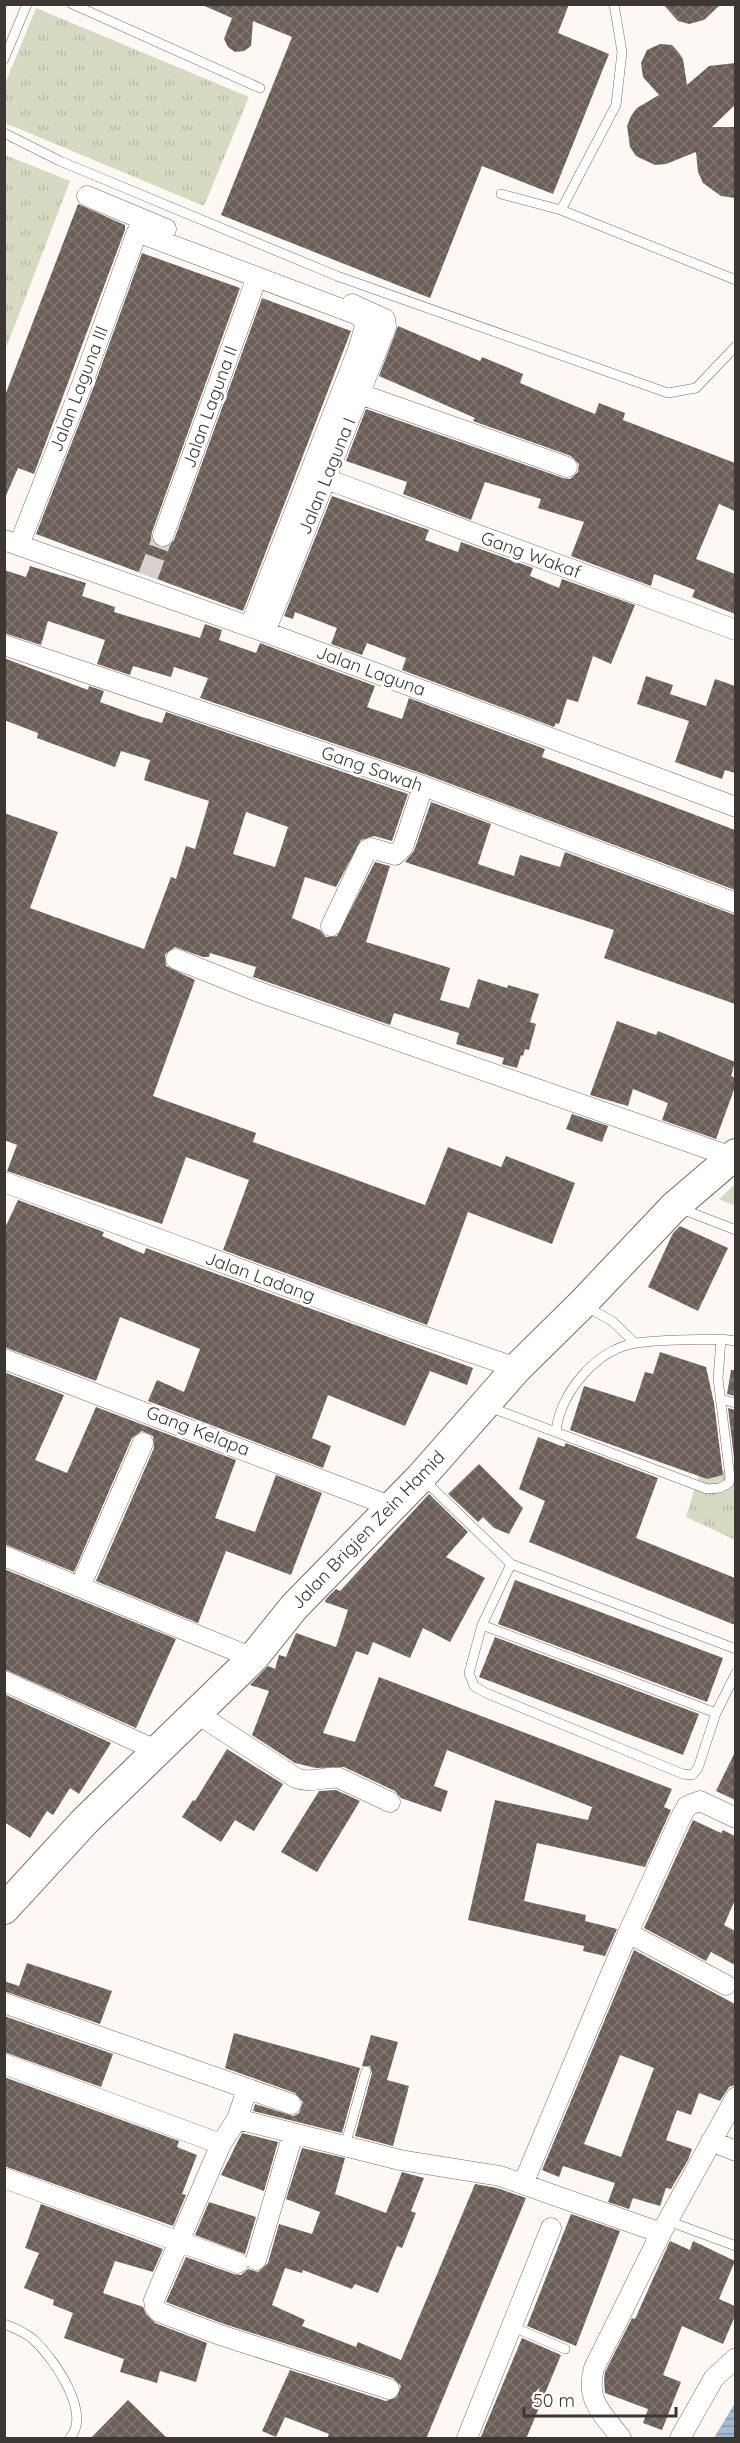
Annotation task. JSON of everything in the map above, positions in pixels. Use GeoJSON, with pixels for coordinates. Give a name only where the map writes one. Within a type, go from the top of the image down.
{"type":"FeatureCollection","features":[{"type":"Feature","properties":{"kind":"main road","name":"Jalan Brigjen Zein Hamid"},"geometry":{"type":"LineString","coordinates":[[4,1909],[84,1822],[253,1658],[294,1607],[390,1506],[421,1477],[518,1368],[674,1207],[734,1155]]}},
{"type":"Feature","properties":{"kind":"street","name":"Jalan Laguna I"},"geometry":{"type":"LineString","coordinates":[[87,196],[385,319],[385,331],[326,479],[257,629]]}},
{"type":"Feature","properties":{"kind":"street","name":"Jalan Laguna III"},"geometry":{"type":"LineString","coordinates":[[12,542],[83,382],[137,232],[257,277]]}},
{"type":"Feature","properties":{"kind":"street","name":"Jalan Laguna II"},"geometry":{"type":"LineString","coordinates":[[163,537],[257,277]]}},
{"type":"Feature","properties":{"kind":"street"},"geometry":{"type":"LineString","coordinates":[[257,277],[358,315],[366,323],[257,629]]}},
{"type":"Feature","properties":{"kind":"street"},"geometry":{"type":"LineString","coordinates":[[360,394],[567,467]]}},
{"type":"Feature","properties":{"kind":"street","name":"Gang Wakaf"},"geometry":{"type":"LineString","coordinates":[[326,479],[735,630]]}},
{"type":"Feature","properties":{"kind":"street","name":"Jalan Laguna"},"geometry":{"type":"LineString","coordinates":[[12,542],[145,582],[257,629],[735,807]]}},
{"type":"Feature","properties":{"kind":"street","name":"Gang Sawah"},"geometry":{"type":"LineString","coordinates":[[4,645],[423,786],[735,903]]}},
{"type":"Feature","properties":{"kind":"street"},"geometry":{"type":"LineString","coordinates":[[331,926],[367,850],[369,848],[395,855],[403,848],[423,786]]}},
{"type":"Feature","properties":{"kind":"street"},"geometry":{"type":"LineString","coordinates":[[176,959],[256,991],[734,1155]]}},
{"type":"Feature","properties":{"kind":"street","name":"Jalan Ladang"},"geometry":{"type":"LineString","coordinates":[[4,1182],[405,1330],[518,1368]]}},
{"type":"Feature","properties":{"kind":"street","name":"Gang Kelapa"},"geometry":{"type":"LineString","coordinates":[[4,1359],[390,1506]]}},
{"type":"Feature","properties":{"kind":"street"},"geometry":{"type":"LineString","coordinates":[[80,1587],[143,1443]]}},
{"type":"Feature","properties":{"kind":"street"},"geometry":{"type":"LineString","coordinates":[[4,1556],[253,1658]]}},
{"type":"Feature","properties":{"kind":"street"},"geometry":{"type":"LineString","coordinates":[[4,1681],[158,1751]]}},
{"type":"Feature","properties":{"kind":"street"},"geometry":{"type":"LineString","coordinates":[[196,1713],[296,1778],[314,1782],[331,1777],[339,1778],[390,1802]]}},
{"type":"Feature","properties":{"kind":"street"},"geometry":{"type":"LineString","coordinates":[[523,2184],[628,1933],[687,1806],[700,1801],[735,1818]]}},
{"type":"Feature","properties":{"kind":"street"},"geometry":{"type":"LineString","coordinates":[[628,1933],[726,1985]]}},
{"type":"Feature","properties":{"kind":"street"},"geometry":{"type":"LineString","coordinates":[[4,2003],[291,2104]]}},
{"type":"Feature","properties":{"kind":"street"},"geometry":{"type":"LineString","coordinates":[[4,2064],[221,2144]]}},
{"type":"Feature","properties":{"kind":"street"},"geometry":{"type":"LineString","coordinates":[[247,2090],[237,2119],[221,2144],[154,2300],[155,2307],[159,2312],[220,2336],[389,2389]]}},
{"type":"Feature","properties":{"kind":"street"},"geometry":{"type":"LineString","coordinates":[[621,2439],[591,2398],[589,2385],[599,2356],[735,2097]]}},
{"type":"Feature","properties":{"kind":"street"},"geometry":{"type":"LineString","coordinates":[[237,2119],[400,2160],[500,2176],[665,2227]]}},
{"type":"Feature","properties":{"kind":"street"},"geometry":{"type":"LineString","coordinates":[[4,2178],[180,2243],[247,2261],[293,2134]]}},
{"type":"Feature","properties":{"kind":"street"},"geometry":{"type":"LineString","coordinates":[[711,2141],[735,2151]]}},
{"type":"Feature","properties":{"kind":"street"},"geometry":{"type":"LineString","coordinates":[[467,2439],[551,2228]]}},
{"type":"Feature","properties":{"kind":"street"},"geometry":{"type":"LineString","coordinates":[[680,2439],[714,2378],[735,2358]]}},
{"type":"Feature","properties":{"kind":"lane"},"geometry":{"type":"LineString","coordinates":[[4,59],[27,4]]}},
{"type":"Feature","properties":{"kind":"lane"},"geometry":{"type":"LineString","coordinates":[[72,4],[260,88]]}},
{"type":"Feature","properties":{"kind":"lane"},"geometry":{"type":"LineString","coordinates":[[561,210],[616,105],[622,52],[614,4]]}},
{"type":"Feature","properties":{"kind":"lane"},"geometry":{"type":"LineString","coordinates":[[4,134],[60,161],[337,276],[668,393],[696,388],[735,346]]}},
{"type":"Feature","properties":{"kind":"lane"},"geometry":{"type":"LineString","coordinates":[[501,194],[561,210],[735,280]]}},
{"type":"Feature","properties":{"kind":"lane"},"geometry":{"type":"LineString","coordinates":[[674,1207],[735,1230]]}},
{"type":"Feature","properties":{"kind":"lane"},"geometry":{"type":"LineString","coordinates":[[582,1304],[612,1321],[635,1343]]}},
{"type":"Feature","properties":{"kind":"lane"},"geometry":{"type":"LineString","coordinates":[[484,1405],[712,1490],[729,1483],[730,1477],[718,1379],[721,1339]]}},
{"type":"Feature","properties":{"kind":"lane"},"geometry":{"type":"LineString","coordinates":[[556,1432],[557,1416],[563,1402],[583,1374],[611,1353],[635,1343],[721,1339],[735,1341]]}},
{"type":"Feature","properties":{"kind":"lane"},"geometry":{"type":"LineString","coordinates":[[720,1399],[735,1403]]}},
{"type":"Feature","properties":{"kind":"lane"},"geometry":{"type":"LineString","coordinates":[[421,1477],[511,1564],[735,1649]]}},
{"type":"Feature","properties":{"kind":"lane"},"geometry":{"type":"LineString","coordinates":[[511,1564],[482,1625],[469,1672],[474,1686],[683,1774],[692,1775],[698,1768],[716,1713],[735,1673]]}},
{"type":"Feature","properties":{"kind":"lane"},"geometry":{"type":"LineString","coordinates":[[482,1625],[716,1713]]}},
{"type":"Feature","properties":{"kind":"lane"},"geometry":{"type":"LineString","coordinates":[[345,2147],[366,2071]]}},
{"type":"Feature","properties":{"kind":"lane"},"geometry":{"type":"LineString","coordinates":[[665,2227],[735,2246]]}},
{"type":"Feature","properties":{"kind":"lane"},"geometry":{"type":"LineString","coordinates":[[4,2324],[33,2338],[47,2354],[77,2405],[79,2420],[76,2432],[70,2439]]}},
{"type":"Feature","properties":{"kind":"lane"},"geometry":{"type":"LineString","coordinates":[[513,2327],[566,2349]]}},
{"type":"Feature","properties":{"kind":"green space"},"geometry":{"type":"Polygon","coordinates":[[[36,8],[249,97],[204,206],[5,123],[5,84],[36,8]]]}},
{"type":"Feature","properties":{"kind":"green space"},"geometry":{"type":"Polygon","coordinates":[[[5,155],[70,181],[5,351],[5,155]]]}},
{"type":"Feature","properties":{"kind":"green space"},"geometry":{"type":"Polygon","coordinates":[[[735,1184],[735,1206],[719,1199],[735,1184]]]}},
{"type":"Feature","properties":{"kind":"green space"},"geometry":{"type":"Polygon","coordinates":[[[702,1465],[735,1474],[735,1540],[686,1517],[702,1465]]]}},
{"type":"Feature","properties":{"kind":"water"},"geometry":{"type":"Polygon","coordinates":[[[735,2403],[735,2438],[714,2438],[735,2403]]]}},
{"type":"Feature","properties":{"kind":"building"},"geometry":{"type":"Polygon","coordinates":[[[200,4],[569,4],[558,33],[609,54],[553,194],[482,166],[430,298],[221,215],[292,37],[253,21],[251,46],[244,51],[235,52],[228,47],[224,39],[232,18],[200,4]]]}},
{"type":"Feature","properties":{"kind":"building"},"geometry":{"type":"Polygon","coordinates":[[[663,4],[721,4],[704,20],[689,24],[678,21],[663,4]]]}},
{"type":"Feature","properties":{"kind":"building"},"geometry":{"type":"Polygon","coordinates":[[[660,44],[672,45],[683,59],[687,85],[709,66],[735,63],[735,105],[712,127],[735,127],[735,198],[721,196],[703,183],[698,172],[696,152],[666,164],[655,165],[636,156],[630,147],[627,126],[631,116],[637,108],[659,95],[643,77],[641,63],[647,50],[660,44]]]}},
{"type":"Feature","properties":{"kind":"building"},"geometry":{"type":"Polygon","coordinates":[[[78,204],[125,225],[125,230],[34,474],[18,468],[4,500],[4,398],[78,204]]]}},
{"type":"Feature","properties":{"kind":"building"},"geometry":{"type":"Polygon","coordinates":[[[142,253],[240,288],[152,532],[151,539],[158,547],[166,548],[174,540],[262,298],[351,331],[243,611],[36,534],[94,386],[142,253]]]}},
{"type":"Feature","properties":{"kind":"building"},"geometry":{"type":"Polygon","coordinates":[[[398,326],[480,361],[482,357],[523,374],[520,383],[563,401],[595,414],[599,403],[625,413],[623,420],[735,463],[735,511],[719,504],[696,559],[735,574],[735,614],[692,597],[695,590],[654,574],[651,586],[571,556],[584,522],[538,508],[541,499],[485,482],[471,520],[403,494],[407,482],[346,461],[366,409],[563,478],[570,479],[578,472],[579,464],[571,456],[473,421],[475,418],[379,376],[398,326]]]}},
{"type":"Feature","properties":{"kind":"building"},"geometry":{"type":"Polygon","coordinates":[[[332,496],[429,530],[425,540],[458,552],[461,542],[533,568],[530,576],[559,588],[562,579],[635,605],[611,664],[593,656],[578,702],[567,699],[559,724],[556,723],[554,727],[402,670],[406,658],[367,643],[362,655],[331,644],[337,628],[295,612],[293,619],[284,616],[332,496]]]}},
{"type":"Feature","properties":{"kind":"building"},"geometry":{"type":"Polygon","coordinates":[[[30,566],[86,583],[82,596],[115,607],[114,612],[200,638],[205,624],[222,630],[219,640],[256,653],[260,643],[375,686],[367,707],[402,719],[409,698],[545,749],[542,757],[735,830],[735,890],[427,775],[200,698],[208,678],[174,667],[171,677],[133,666],[130,675],[97,664],[105,640],[48,621],[41,645],[4,633],[4,570],[26,577],[30,566]]]}},
{"type":"Feature","properties":{"kind":"building"},"geometry":{"type":"Polygon","coordinates":[[[4,658],[88,690],[89,686],[104,691],[100,702],[139,716],[162,723],[166,712],[408,794],[392,841],[374,836],[361,840],[336,887],[305,877],[292,918],[320,930],[326,937],[337,936],[375,862],[390,866],[366,942],[450,968],[440,1000],[469,1008],[478,979],[507,988],[508,985],[539,994],[530,1022],[536,1024],[529,1050],[525,1049],[523,1056],[521,1055],[517,1068],[502,1064],[504,1058],[456,1044],[459,1033],[394,1013],[390,1025],[253,977],[256,967],[210,953],[209,957],[203,957],[175,947],[165,954],[166,966],[195,980],[153,1096],[256,1133],[253,1142],[425,1205],[448,1147],[501,1167],[506,1156],[575,1183],[552,1244],[468,1212],[427,1325],[223,1250],[249,1180],[186,1157],[162,1224],[7,1171],[17,1145],[4,1140],[4,813],[58,832],[30,908],[144,949],[171,877],[176,879],[186,846],[195,849],[209,801],[144,780],[150,760],[121,751],[115,767],[37,738],[38,733],[4,720],[4,658]],[[246,812],[233,854],[275,867],[288,827],[246,812]]]}},
{"type":"Feature","properties":{"kind":"building"},"geometry":{"type":"Polygon","coordinates":[[[646,676],[673,685],[670,694],[706,706],[715,679],[735,686],[735,773],[725,770],[722,779],[675,762],[689,721],[637,704],[646,676]]]}},
{"type":"Feature","properties":{"kind":"building"},"geometry":{"type":"Polygon","coordinates":[[[431,802],[491,824],[478,864],[514,876],[520,855],[560,867],[565,852],[735,915],[735,1004],[604,958],[614,930],[405,862],[414,851],[431,802]]]}},
{"type":"Feature","properties":{"kind":"building"},"geometry":{"type":"Polygon","coordinates":[[[617,1021],[656,1035],[658,1031],[735,1062],[731,1076],[735,1078],[735,1087],[716,1139],[662,1120],[668,1103],[633,1089],[628,1106],[590,1095],[617,1021]]]}},
{"type":"Feature","properties":{"kind":"building"},"geometry":{"type":"Polygon","coordinates":[[[572,1114],[608,1126],[602,1142],[566,1129],[572,1114]]]}},
{"type":"Feature","properties":{"kind":"building"},"geometry":{"type":"Polygon","coordinates":[[[18,1200],[104,1232],[102,1236],[144,1254],[146,1248],[473,1368],[467,1385],[430,1371],[405,1426],[328,1395],[312,1438],[331,1446],[323,1468],[148,1401],[157,1380],[184,1392],[200,1349],[120,1317],[96,1381],[4,1347],[4,1230],[18,1200]]]}},
{"type":"Feature","properties":{"kind":"building"},"geometry":{"type":"Polygon","coordinates":[[[680,1226],[728,1248],[698,1311],[648,1287],[673,1233],[680,1226]]]}},
{"type":"Feature","properties":{"kind":"building"},"geometry":{"type":"Polygon","coordinates":[[[660,1352],[706,1367],[714,1403],[723,1475],[707,1479],[570,1430],[584,1386],[635,1402],[645,1372],[653,1374],[660,1352]]]}},
{"type":"Feature","properties":{"kind":"building"},"geometry":{"type":"Polygon","coordinates":[[[731,1370],[735,1370],[735,1396],[727,1394],[731,1370]]]}},
{"type":"Feature","properties":{"kind":"building"},"geometry":{"type":"Polygon","coordinates":[[[4,1372],[64,1395],[35,1460],[67,1473],[96,1407],[236,1460],[215,1518],[255,1532],[276,1475],[322,1493],[291,1575],[226,1551],[198,1623],[96,1581],[154,1448],[153,1436],[142,1431],[132,1438],[74,1572],[4,1544],[4,1372]]]}},
{"type":"Feature","properties":{"kind":"building"},"geometry":{"type":"Polygon","coordinates":[[[728,1408],[735,1410],[735,1466],[728,1408]]]}},
{"type":"Feature","properties":{"kind":"building"},"geometry":{"type":"Polygon","coordinates":[[[538,1437],[564,1447],[566,1443],[658,1478],[636,1538],[735,1578],[735,1625],[529,1542],[545,1501],[519,1489],[538,1437]]]}},
{"type":"Feature","properties":{"kind":"building"},"geometry":{"type":"Polygon","coordinates":[[[479,1464],[523,1508],[509,1534],[494,1528],[483,1517],[478,1522],[448,1494],[479,1464]]]}},
{"type":"Feature","properties":{"kind":"building"},"geometry":{"type":"Polygon","coordinates":[[[429,1494],[468,1532],[446,1557],[485,1578],[450,1642],[423,1628],[410,1658],[373,1642],[368,1655],[356,1651],[323,1733],[355,1742],[379,1677],[672,1789],[664,1807],[671,1810],[645,1867],[537,1843],[524,1901],[586,1915],[585,1921],[617,1929],[605,1956],[583,1951],[584,1946],[468,1920],[495,1800],[588,1820],[592,1807],[447,1750],[434,1786],[448,1791],[441,1812],[401,1798],[395,1791],[344,1767],[316,1768],[295,1763],[252,1735],[269,1691],[250,1685],[268,1666],[275,1669],[279,1655],[286,1657],[296,1633],[336,1647],[348,1610],[325,1602],[326,1599],[336,1589],[340,1591],[429,1494]]]}},
{"type":"Feature","properties":{"kind":"building"},"geometry":{"type":"Polygon","coordinates":[[[4,1569],[176,1639],[136,1728],[4,1669],[4,1569]]]}},
{"type":"Feature","properties":{"kind":"building"},"geometry":{"type":"Polygon","coordinates":[[[515,1580],[723,1658],[707,1702],[498,1624],[515,1580]]]}},
{"type":"Feature","properties":{"kind":"building"},"geometry":{"type":"Polygon","coordinates":[[[495,1637],[699,1714],[683,1755],[479,1677],[495,1637]]]}},
{"type":"Feature","properties":{"kind":"building"},"geometry":{"type":"Polygon","coordinates":[[[4,1694],[111,1743],[79,1794],[70,1788],[53,1815],[47,1811],[30,1838],[4,1822],[4,1694]]]}},
{"type":"Feature","properties":{"kind":"building"},"geometry":{"type":"Polygon","coordinates":[[[227,1749],[283,1784],[254,1831],[235,1820],[221,1842],[182,1817],[193,1800],[195,1801],[227,1749]]]}},
{"type":"Feature","properties":{"kind":"building"},"geometry":{"type":"Polygon","coordinates":[[[735,1752],[735,1800],[716,1791],[735,1752]]]}},
{"type":"Feature","properties":{"kind":"building"},"geometry":{"type":"Polygon","coordinates":[[[336,1790],[360,1801],[317,1872],[281,1852],[319,1791],[336,1790]]]}},
{"type":"Feature","properties":{"kind":"building"},"geometry":{"type":"Polygon","coordinates":[[[693,1820],[721,1833],[723,1830],[735,1836],[735,1900],[724,1925],[735,1931],[735,1965],[711,1952],[706,1961],[644,1928],[693,1820]]]}},
{"type":"Feature","properties":{"kind":"building"},"geometry":{"type":"Polygon","coordinates":[[[634,1950],[735,2004],[735,2085],[729,2087],[720,2101],[699,2093],[691,2115],[677,2110],[666,2140],[692,2149],[671,2189],[666,2188],[660,2206],[633,2198],[629,2209],[608,2202],[615,2183],[563,2166],[559,2177],[542,2170],[634,1950]],[[620,2055],[584,2144],[621,2157],[654,2068],[620,2055]]]}},
{"type":"Feature","properties":{"kind":"building"},"geometry":{"type":"Polygon","coordinates":[[[27,1963],[112,1991],[100,2024],[4,1991],[4,1981],[19,1986],[27,1963]]]}},
{"type":"Feature","properties":{"kind":"building"},"geometry":{"type":"Polygon","coordinates":[[[4,2016],[113,2054],[101,2087],[4,2052],[4,2016]]]}},
{"type":"Feature","properties":{"kind":"building"},"geometry":{"type":"Polygon","coordinates":[[[234,2033],[360,2068],[342,2133],[253,2111],[255,2104],[293,2116],[299,2113],[303,2102],[295,2093],[225,2068],[234,2033]]]}},
{"type":"Feature","properties":{"kind":"building"},"geometry":{"type":"Polygon","coordinates":[[[371,2035],[398,2042],[387,2080],[409,2086],[393,2146],[355,2136],[372,2073],[370,2066],[362,2066],[371,2035]]]}},
{"type":"Feature","properties":{"kind":"building"},"geometry":{"type":"Polygon","coordinates":[[[4,2077],[179,2141],[177,2147],[197,2155],[182,2194],[186,2195],[173,2226],[4,2166],[4,2077]]]}},
{"type":"Feature","properties":{"kind":"building"},"geometry":{"type":"Polygon","coordinates":[[[242,2133],[278,2142],[264,2191],[221,2175],[242,2133]]]}},
{"type":"Feature","properties":{"kind":"building"},"geometry":{"type":"Polygon","coordinates":[[[302,2148],[345,2158],[335,2194],[386,2213],[402,2172],[424,2178],[411,2211],[416,2213],[402,2248],[397,2246],[378,2293],[355,2284],[352,2289],[303,2270],[302,2273],[285,2268],[272,2305],[305,2320],[302,2326],[356,2347],[358,2342],[401,2360],[475,2184],[497,2188],[526,2198],[426,2439],[327,2439],[329,2434],[285,2417],[276,2437],[262,2431],[290,2370],[386,2401],[397,2397],[401,2386],[393,2378],[224,2324],[166,2302],[186,2257],[234,2274],[241,2275],[248,2269],[258,2272],[268,2263],[279,2224],[312,2234],[320,2212],[286,2199],[302,2148]]]}},
{"type":"Feature","properties":{"kind":"building"},"geometry":{"type":"Polygon","coordinates":[[[209,2202],[256,2217],[245,2254],[195,2235],[209,2202]]]}},
{"type":"Feature","properties":{"kind":"building"},"geometry":{"type":"Polygon","coordinates":[[[41,2204],[163,2249],[153,2272],[115,2261],[103,2293],[143,2307],[155,2323],[207,2343],[196,2382],[160,2371],[157,2383],[120,2372],[124,2359],[64,2338],[73,2313],[53,2305],[54,2300],[24,2288],[39,2253],[25,2248],[41,2204]]]}},
{"type":"Feature","properties":{"kind":"building"},"geometry":{"type":"Polygon","coordinates":[[[571,2214],[620,2231],[576,2346],[527,2326],[571,2214]]]}},
{"type":"Feature","properties":{"kind":"building"},"geometry":{"type":"Polygon","coordinates":[[[670,2241],[690,2250],[693,2241],[735,2261],[719,2299],[735,2306],[735,2316],[723,2344],[682,2326],[663,2375],[681,2382],[662,2430],[643,2423],[648,2409],[605,2393],[604,2381],[605,2372],[632,2318],[635,2319],[670,2241]]]}},
{"type":"Feature","properties":{"kind":"building"},"geometry":{"type":"Polygon","coordinates":[[[522,2338],[561,2355],[526,2439],[480,2439],[522,2338]]]}},
{"type":"Feature","properties":{"kind":"building"},"geometry":{"type":"Polygon","coordinates":[[[128,2400],[168,2439],[90,2439],[128,2400]]]}},
{"type":"Feature","properties":{"kind":"tunnel"},"geometry":{"type":"LineString","coordinates":[[148,576],[163,536]]}}]}
